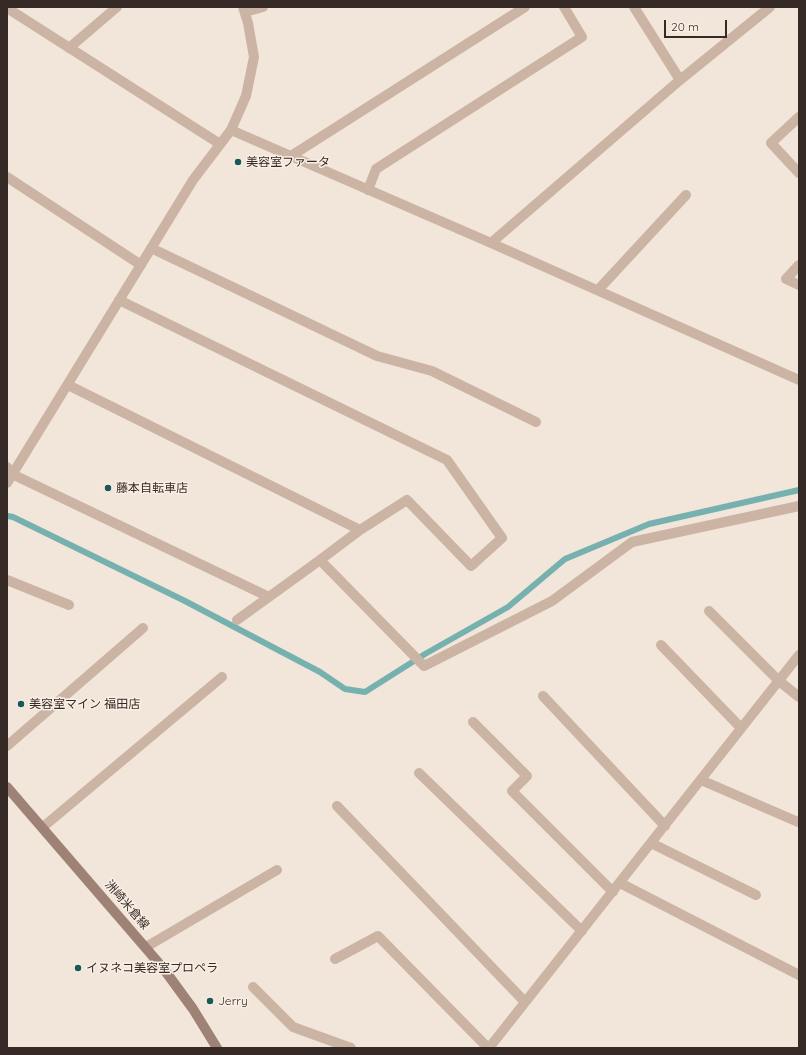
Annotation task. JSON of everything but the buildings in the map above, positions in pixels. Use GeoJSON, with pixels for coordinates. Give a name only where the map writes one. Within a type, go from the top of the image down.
{"type":"FeatureCollection","features":[{"type":"Feature","properties":{"kind":"main road","name":"洲崎米倉線"},"geometry":{"type":"LineString","coordinates":[[7,787],[163,968],[193,1009],[217,1048]]}},
{"type":"Feature","properties":{"kind":"street"},"geometry":{"type":"LineString","coordinates":[[69,48],[117,7]]}},
{"type":"Feature","properties":{"kind":"street"},"geometry":{"type":"LineString","coordinates":[[264,7],[244,10],[254,57],[246,96],[231,130],[192,180],[68,385],[9,475],[269,597]]}},
{"type":"Feature","properties":{"kind":"street"},"geometry":{"type":"LineString","coordinates":[[291,156],[525,7]]}},
{"type":"Feature","properties":{"kind":"street"},"geometry":{"type":"LineString","coordinates":[[368,190],[376,169],[582,37],[564,7]]}},
{"type":"Feature","properties":{"kind":"street"},"geometry":{"type":"LineString","coordinates":[[634,7],[680,80]]}},
{"type":"Feature","properties":{"kind":"street"},"geometry":{"type":"LineString","coordinates":[[491,243],[680,80],[770,7]]}},
{"type":"Feature","properties":{"kind":"street"},"geometry":{"type":"LineString","coordinates":[[7,8],[220,144]]}},
{"type":"Feature","properties":{"kind":"street"},"geometry":{"type":"LineString","coordinates":[[799,117],[771,143],[799,174]]}},
{"type":"Feature","properties":{"kind":"street"},"geometry":{"type":"LineString","coordinates":[[231,130],[598,290],[799,380]]}},
{"type":"Feature","properties":{"kind":"street"},"geometry":{"type":"LineString","coordinates":[[7,176],[141,265]]}},
{"type":"Feature","properties":{"kind":"street"},"geometry":{"type":"LineString","coordinates":[[598,290],[686,195]]}},
{"type":"Feature","properties":{"kind":"street"},"geometry":{"type":"LineString","coordinates":[[151,248],[377,356],[432,371],[536,422]]}},
{"type":"Feature","properties":{"kind":"street"},"geometry":{"type":"LineString","coordinates":[[799,265],[786,279],[799,285]]}},
{"type":"Feature","properties":{"kind":"street"},"geometry":{"type":"LineString","coordinates":[[119,300],[447,460],[502,538],[471,566],[407,500],[360,530],[236,620]]}},
{"type":"Feature","properties":{"kind":"street"},"geometry":{"type":"LineString","coordinates":[[68,385],[360,530]]}},
{"type":"Feature","properties":{"kind":"street"},"geometry":{"type":"LineString","coordinates":[[320,560],[424,666],[552,601],[632,542],[799,506]]}},
{"type":"Feature","properties":{"kind":"street"},"geometry":{"type":"LineString","coordinates":[[7,580],[69,605]]}},
{"type":"Feature","properties":{"kind":"street"},"geometry":{"type":"LineString","coordinates":[[709,611],[779,681],[799,697]]}},
{"type":"Feature","properties":{"kind":"street"},"geometry":{"type":"LineString","coordinates":[[7,746],[143,628]]}},
{"type":"Feature","properties":{"kind":"street"},"geometry":{"type":"LineString","coordinates":[[662,645],[742,728]]}},
{"type":"Feature","properties":{"kind":"street"},"geometry":{"type":"LineString","coordinates":[[335,959],[378,936],[489,1048],[799,655]]}},
{"type":"Feature","properties":{"kind":"street"},"geometry":{"type":"LineString","coordinates":[[43,827],[222,677]]}},
{"type":"Feature","properties":{"kind":"street"},"geometry":{"type":"LineString","coordinates":[[543,696],[665,826]]}},
{"type":"Feature","properties":{"kind":"street"},"geometry":{"type":"LineString","coordinates":[[473,722],[527,776],[512,790],[613,892]]}},
{"type":"Feature","properties":{"kind":"street"},"geometry":{"type":"LineString","coordinates":[[419,773],[582,931]]}},
{"type":"Feature","properties":{"kind":"street"},"geometry":{"type":"LineString","coordinates":[[701,780],[798,822]]}},
{"type":"Feature","properties":{"kind":"street"},"geometry":{"type":"LineString","coordinates":[[337,806],[525,1002]]}},
{"type":"Feature","properties":{"kind":"street"},"geometry":{"type":"LineString","coordinates":[[651,843],[756,895]]}},
{"type":"Feature","properties":{"kind":"street"},"geometry":{"type":"LineString","coordinates":[[146,947],[277,870]]}},
{"type":"Feature","properties":{"kind":"street"},"geometry":{"type":"LineString","coordinates":[[620,883],[799,975]]}},
{"type":"Feature","properties":{"kind":"street"},"geometry":{"type":"LineString","coordinates":[[253,987],[293,1027],[350,1048]]}},
{"type":"Feature","properties":{"kind":"waterway"},"geometry":{"type":"LineString","coordinates":[[8,516],[13,517],[185,601],[320,672],[345,689],[365,692],[425,654],[508,607],[565,559],[649,524],[799,490]]}},
{"type":"Feature","properties":{"kind":"place","name":"美容室ファータ"},"geometry":{"type":"Point","coordinates":[238,162]}},
{"type":"Feature","properties":{"kind":"place","name":"藤本自転車店"},"geometry":{"type":"Point","coordinates":[108,488]}},
{"type":"Feature","properties":{"kind":"place","name":"美容室マイン 福田店"},"geometry":{"type":"Point","coordinates":[21,704]}},
{"type":"Feature","properties":{"kind":"place","name":"イヌネコ美容室プロペラ"},"geometry":{"type":"Point","coordinates":[78,968]}},
{"type":"Feature","properties":{"kind":"place","name":"Jerry"},"geometry":{"type":"Point","coordinates":[210,1001]}}]}
